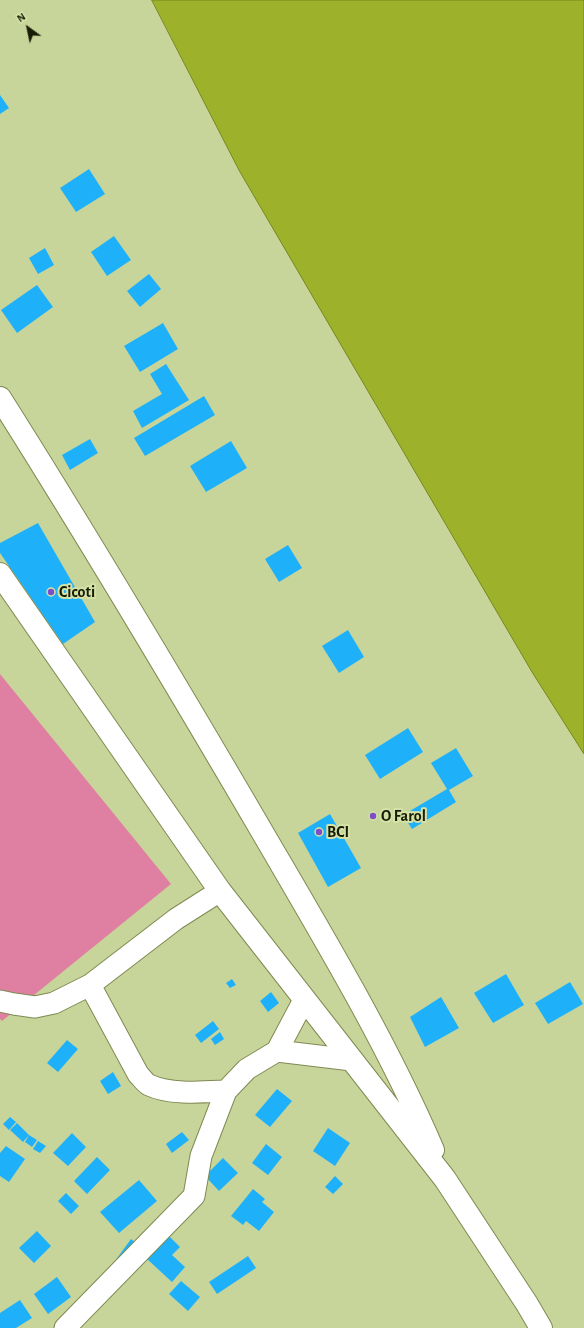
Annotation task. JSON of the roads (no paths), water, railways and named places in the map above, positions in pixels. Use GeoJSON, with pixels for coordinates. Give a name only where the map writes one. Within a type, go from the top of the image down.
{"type":"FeatureCollection","features":[{"type":"Feature","properties":{"kind":"street"},"geometry":{"type":"LineString","coordinates":[[0,398],[192,711],[376,1031],[420,1122],[445,1179]]}},
{"type":"Feature","properties":{"kind":"street"},"geometry":{"type":"LineString","coordinates":[[0,574],[220,891],[445,1179],[527,1304],[541,1328]]}},
{"type":"Feature","properties":{"kind":"street"},"geometry":{"type":"LineString","coordinates":[[0,1001],[35,1007],[54,1003],[90,985],[176,919],[220,891]]}},
{"type":"Feature","properties":{"kind":"street"},"geometry":{"type":"LineString","coordinates":[[90,985],[138,1074],[148,1085],[192,1093],[226,1091]]}},
{"type":"Feature","properties":{"kind":"street"},"geometry":{"type":"LineString","coordinates":[[65,1328],[194,1196],[201,1156],[226,1091],[247,1069],[277,1051],[304,1000]]}},
{"type":"Feature","properties":{"kind":"street"},"geometry":{"type":"LineString","coordinates":[[277,1051],[352,1060]]}},
{"type":"Feature","properties":{"kind":"place","name":"Cicoti"},"geometry":{"type":"Point","coordinates":[51,592]}},
{"type":"Feature","properties":{"kind":"place","name":"O Farol"},"geometry":{"type":"Point","coordinates":[373,816]}},
{"type":"Feature","properties":{"kind":"place","name":"BCI"},"geometry":{"type":"Point","coordinates":[319,832]}}]}
